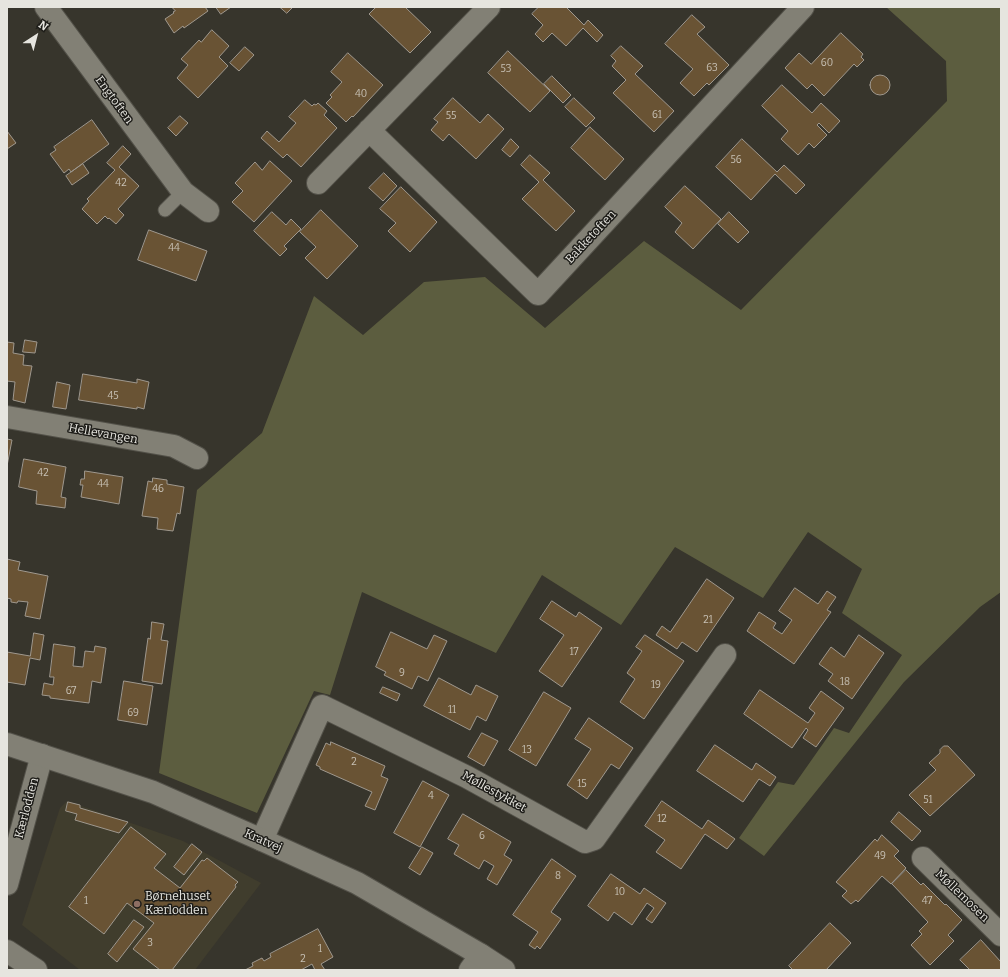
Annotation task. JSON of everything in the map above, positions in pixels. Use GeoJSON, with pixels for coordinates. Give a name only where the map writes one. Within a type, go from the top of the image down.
{"type":"FeatureCollection","features":[{"type":"Feature","properties":{"kind":"street","name":"Engtoften"},"geometry":{"type":"LineString","coordinates":[[46,7],[183,192],[208,211]]}},
{"type":"Feature","properties":{"kind":"street"},"geometry":{"type":"LineString","coordinates":[[318,183],[488,7]]}},
{"type":"Feature","properties":{"kind":"street","name":"Bakketoften"},"geometry":{"type":"LineString","coordinates":[[369,130],[538,294],[803,7]]}},
{"type":"Feature","properties":{"kind":"street","name":"Hellevangen"},"geometry":{"type":"LineString","coordinates":[[7,417],[174,446],[197,458]]}},
{"type":"Feature","properties":{"kind":"street","name":"Møllestykket"},"geometry":{"type":"LineString","coordinates":[[262,840],[322,706],[467,777],[585,842],[594,839],[725,655]]}},
{"type":"Feature","properties":{"kind":"street","name":"Kratvej"},"geometry":{"type":"LineString","coordinates":[[7,744],[152,792],[262,840],[356,883],[475,962],[504,970]]}},
{"type":"Feature","properties":{"kind":"street","name":"Kærlodden"},"geometry":{"type":"LineString","coordinates":[[7,884],[42,755]]}},
{"type":"Feature","properties":{"kind":"street","name":"Møllemosen"},"geometry":{"type":"LineString","coordinates":[[923,858],[1001,935]]}},
{"type":"Feature","properties":{"kind":"street"},"geometry":{"type":"LineString","coordinates":[[7,951],[36,970]]}},
{"type":"Feature","properties":{"kind":"lane"},"geometry":{"type":"LineString","coordinates":[[165,210],[183,192]]}},
{"type":"Feature","properties":{"kind":"shaded area","name":"Børnehuset Kærlodden"},"geometry":{"type":"Polygon","coordinates":[[[67,801],[183,841],[261,883],[195,970],[80,970],[22,925],[60,808],[67,801]]]}},
{"type":"Feature","properties":{"kind":"green space"},"geometry":{"type":"Polygon","coordinates":[[[886,7],[1001,7],[1001,592],[980,607],[904,682],[764,856],[739,838],[778,782],[794,785],[834,728],[849,733],[902,655],[842,613],[862,569],[808,532],[763,598],[675,547],[621,625],[542,575],[496,653],[362,592],[330,695],[314,691],[257,813],[159,773],[197,490],[262,433],[314,296],[363,335],[424,282],[485,277],[545,328],[644,241],[741,310],[947,101],[946,61],[886,7]]]}},
{"type":"Feature","properties":{"kind":"building"},"geometry":{"type":"Polygon","coordinates":[[[172,7],[205,7],[208,11],[184,28],[183,26],[174,33],[165,19],[174,13],[173,12],[175,11],[172,7]]]}},
{"type":"Feature","properties":{"kind":"building"},"geometry":{"type":"Polygon","coordinates":[[[216,7],[231,7],[221,14],[216,7]]]}},
{"type":"Feature","properties":{"kind":"building"},"geometry":{"type":"Polygon","coordinates":[[[280,7],[293,7],[287,13],[280,7]]]}},
{"type":"Feature","properties":{"kind":"building"},"geometry":{"type":"Polygon","coordinates":[[[374,7],[405,7],[431,32],[410,53],[369,14],[375,8],[374,7]]]}},
{"type":"Feature","properties":{"kind":"building"},"geometry":{"type":"Polygon","coordinates":[[[539,7],[566,7],[584,25],[588,20],[603,35],[597,42],[583,28],[566,46],[552,33],[543,42],[535,34],[543,25],[532,14],[539,7]]]}},
{"type":"Feature","properties":{"kind":"building"},"geometry":{"type":"Polygon","coordinates":[[[692,15],[705,27],[697,34],[729,65],[709,85],[707,83],[694,96],[680,83],[693,69],[665,44],[692,15]]]}},
{"type":"Feature","properties":{"kind":"building"},"geometry":{"type":"Polygon","coordinates":[[[212,30],[229,46],[219,57],[228,66],[198,98],[177,78],[188,65],[181,59],[199,40],[201,42],[212,30]]]}},
{"type":"Feature","properties":{"kind":"building"},"geometry":{"type":"Polygon","coordinates":[[[841,33],[863,54],[861,57],[864,60],[857,67],[854,64],[824,96],[812,84],[807,89],[785,68],[799,53],[811,64],[841,33]]]}},
{"type":"Feature","properties":{"kind":"building"},"geometry":{"type":"Polygon","coordinates":[[[621,46],[643,66],[635,74],[674,111],[654,132],[613,93],[626,80],[612,66],[616,61],[611,56],[621,46]]]}},
{"type":"Feature","properties":{"kind":"building"},"geometry":{"type":"Polygon","coordinates":[[[245,47],[254,55],[239,71],[230,63],[245,47]]]}},
{"type":"Feature","properties":{"kind":"building"},"geometry":{"type":"Polygon","coordinates":[[[508,51],[550,91],[530,112],[488,73],[508,51]]]}},
{"type":"Feature","properties":{"kind":"building"},"geometry":{"type":"Polygon","coordinates":[[[348,53],[383,85],[353,117],[352,116],[346,122],[326,103],[332,97],[330,95],[342,82],[331,72],[348,53]]]}},
{"type":"Feature","properties":{"kind":"building"},"geometry":{"type":"Polygon","coordinates":[[[880,75],[887,78],[890,85],[887,92],[880,95],[873,92],[870,85],[873,78],[880,75]]]}},
{"type":"Feature","properties":{"kind":"building"},"geometry":{"type":"Polygon","coordinates":[[[552,76],[571,95],[563,103],[544,84],[552,76]]]}},
{"type":"Feature","properties":{"kind":"building"},"geometry":{"type":"Polygon","coordinates":[[[782,85],[812,113],[821,103],[840,121],[829,133],[819,123],[817,125],[827,135],[814,148],[809,143],[798,155],[781,139],[788,131],[762,106],[782,85]]]}},
{"type":"Feature","properties":{"kind":"building"},"geometry":{"type":"Polygon","coordinates":[[[453,98],[480,123],[488,114],[504,129],[476,159],[449,134],[443,141],[431,130],[438,122],[434,119],[453,98]]]}},
{"type":"Feature","properties":{"kind":"building"},"geometry":{"type":"Polygon","coordinates":[[[574,98],[595,118],[586,127],[565,107],[574,98]]]}},
{"type":"Feature","properties":{"kind":"building"},"geometry":{"type":"Polygon","coordinates":[[[305,100],[312,106],[318,103],[327,111],[324,115],[337,128],[301,167],[287,154],[283,158],[261,138],[267,131],[279,142],[296,123],[289,117],[305,100]]]}},
{"type":"Feature","properties":{"kind":"building"},"geometry":{"type":"Polygon","coordinates":[[[180,116],[188,123],[176,136],[168,128],[180,116]]]}},
{"type":"Feature","properties":{"kind":"building"},"geometry":{"type":"Polygon","coordinates":[[[92,120],[109,144],[71,172],[69,169],[64,173],[50,154],[56,150],[54,147],[92,120]]]}},
{"type":"Feature","properties":{"kind":"building"},"geometry":{"type":"Polygon","coordinates":[[[590,127],[624,159],[605,180],[571,148],[590,127]]]}},
{"type":"Feature","properties":{"kind":"building"},"geometry":{"type":"Polygon","coordinates":[[[7,131],[16,143],[7,149],[7,131]]]}},
{"type":"Feature","properties":{"kind":"building"},"geometry":{"type":"Polygon","coordinates":[[[511,139],[519,147],[510,157],[502,150],[511,139]]]}},
{"type":"Feature","properties":{"kind":"building"},"geometry":{"type":"Polygon","coordinates":[[[742,139],[777,172],[784,165],[805,185],[796,194],[775,174],[751,200],[716,167],[742,139]]]}},
{"type":"Feature","properties":{"kind":"building"},"geometry":{"type":"Polygon","coordinates":[[[123,146],[131,154],[119,167],[139,186],[118,209],[124,215],[116,224],[105,216],[97,224],[82,209],[89,201],[87,199],[115,170],[107,163],[123,146]]]}},
{"type":"Feature","properties":{"kind":"building"},"geometry":{"type":"Polygon","coordinates":[[[530,155],[550,173],[543,180],[575,211],[556,231],[522,199],[539,182],[521,165],[530,155]]]}},
{"type":"Feature","properties":{"kind":"building"},"geometry":{"type":"Polygon","coordinates":[[[270,161],[292,181],[254,222],[232,202],[243,191],[235,183],[255,162],[262,170],[270,161]]]}},
{"type":"Feature","properties":{"kind":"building"},"geometry":{"type":"Polygon","coordinates":[[[83,164],[89,173],[72,185],[66,176],[83,164]]]}},
{"type":"Feature","properties":{"kind":"building"},"geometry":{"type":"Polygon","coordinates":[[[384,173],[397,186],[383,201],[369,188],[384,173]]]}},
{"type":"Feature","properties":{"kind":"building"},"geometry":{"type":"Polygon","coordinates":[[[685,186],[721,219],[693,249],[675,232],[682,223],[665,207],[685,186]]]}},
{"type":"Feature","properties":{"kind":"building"},"geometry":{"type":"Polygon","coordinates":[[[401,187],[437,222],[410,252],[388,231],[396,223],[380,209],[401,187]]]}},
{"type":"Feature","properties":{"kind":"building"},"geometry":{"type":"Polygon","coordinates":[[[321,210],[358,246],[327,279],[305,258],[316,247],[300,232],[321,210]]]}},
{"type":"Feature","properties":{"kind":"building"},"geometry":{"type":"Polygon","coordinates":[[[272,212],[286,225],[291,219],[301,229],[284,246],[287,249],[280,256],[254,231],[272,212]]]}},
{"type":"Feature","properties":{"kind":"building"},"geometry":{"type":"Polygon","coordinates":[[[729,212],[749,232],[738,243],[718,224],[729,212]]]}},
{"type":"Feature","properties":{"kind":"building"},"geometry":{"type":"Polygon","coordinates":[[[149,230],[207,251],[196,281],[138,260],[149,230]]]}},
{"type":"Feature","properties":{"kind":"building"},"geometry":{"type":"Polygon","coordinates":[[[25,340],[37,342],[35,353],[23,352],[25,340]]]}},
{"type":"Feature","properties":{"kind":"building"},"geometry":{"type":"Polygon","coordinates":[[[7,342],[14,343],[13,353],[24,355],[23,365],[32,366],[25,403],[13,400],[15,382],[7,381],[7,342]]]}},
{"type":"Feature","properties":{"kind":"building"},"geometry":{"type":"Polygon","coordinates":[[[83,374],[137,383],[137,379],[149,382],[144,409],[79,400],[83,374]]]}},
{"type":"Feature","properties":{"kind":"building"},"geometry":{"type":"Polygon","coordinates":[[[57,382],[70,385],[66,409],[53,407],[57,382]]]}},
{"type":"Feature","properties":{"kind":"building"},"geometry":{"type":"Polygon","coordinates":[[[7,439],[12,440],[7,466],[7,439]]]}},
{"type":"Feature","properties":{"kind":"building"},"geometry":{"type":"Polygon","coordinates":[[[24,459],[66,467],[61,497],[66,498],[65,508],[36,504],[37,491],[19,487],[24,459]]]}},
{"type":"Feature","properties":{"kind":"building"},"geometry":{"type":"Polygon","coordinates":[[[85,471],[123,477],[119,504],[81,497],[83,485],[80,485],[81,479],[84,479],[85,471]]]}},
{"type":"Feature","properties":{"kind":"building"},"geometry":{"type":"Polygon","coordinates":[[[153,478],[167,480],[167,484],[184,487],[180,514],[177,513],[173,531],[157,529],[158,518],[142,516],[148,481],[152,482],[153,478]]]}},
{"type":"Feature","properties":{"kind":"building"},"geometry":{"type":"Polygon","coordinates":[[[7,559],[20,562],[18,570],[48,576],[40,619],[25,616],[28,602],[11,602],[11,599],[7,598],[7,559]]]}},
{"type":"Feature","properties":{"kind":"building"},"geometry":{"type":"Polygon","coordinates":[[[707,579],[734,598],[697,652],[682,642],[677,649],[656,635],[662,626],[670,632],[707,579]]]}},
{"type":"Feature","properties":{"kind":"building"},"geometry":{"type":"Polygon","coordinates":[[[795,588],[818,604],[827,591],[836,597],[827,610],[831,612],[794,664],[747,631],[759,612],[776,623],[773,628],[782,634],[792,620],[779,611],[795,588]]]}},
{"type":"Feature","properties":{"kind":"building"},"geometry":{"type":"Polygon","coordinates":[[[552,601],[576,617],[579,612],[602,628],[562,687],[539,671],[564,635],[540,619],[552,601]]]}},
{"type":"Feature","properties":{"kind":"building"},"geometry":{"type":"Polygon","coordinates":[[[152,622],[164,624],[161,640],[168,641],[162,684],[142,681],[148,638],[150,639],[152,622]]]}},
{"type":"Feature","properties":{"kind":"building"},"geometry":{"type":"Polygon","coordinates":[[[391,632],[427,649],[434,635],[447,641],[428,681],[418,676],[412,689],[384,675],[386,672],[376,667],[391,632]]]}},
{"type":"Feature","properties":{"kind":"building"},"geometry":{"type":"Polygon","coordinates":[[[34,633],[44,635],[40,660],[30,658],[25,685],[7,682],[7,652],[30,656],[34,633]]]}},
{"type":"Feature","properties":{"kind":"building"},"geometry":{"type":"Polygon","coordinates":[[[645,635],[684,661],[644,719],[620,702],[635,679],[627,673],[642,651],[636,647],[645,635]]]}},
{"type":"Feature","properties":{"kind":"building"},"geometry":{"type":"Polygon","coordinates":[[[859,635],[884,653],[852,699],[828,681],[833,674],[819,664],[831,647],[844,657],[859,635]]]}},
{"type":"Feature","properties":{"kind":"building"},"geometry":{"type":"Polygon","coordinates":[[[54,644],[75,647],[73,666],[83,667],[85,651],[94,652],[95,646],[106,648],[101,683],[92,681],[89,703],[50,698],[50,696],[42,695],[44,683],[53,685],[54,677],[50,677],[54,644]]]}},
{"type":"Feature","properties":{"kind":"building"},"geometry":{"type":"Polygon","coordinates":[[[439,678],[471,695],[476,685],[498,696],[486,721],[477,716],[470,730],[424,706],[439,678]]]}},
{"type":"Feature","properties":{"kind":"building"},"geometry":{"type":"Polygon","coordinates":[[[124,681],[153,686],[147,725],[118,720],[124,681]]]}},
{"type":"Feature","properties":{"kind":"building"},"geometry":{"type":"Polygon","coordinates":[[[383,687],[400,694],[397,701],[380,693],[383,687]]]}},
{"type":"Feature","properties":{"kind":"building"},"geometry":{"type":"Polygon","coordinates":[[[760,690],[808,723],[815,713],[809,708],[821,691],[844,708],[816,747],[803,738],[808,730],[806,728],[792,748],[744,714],[760,690]]]}},
{"type":"Feature","properties":{"kind":"building"},"geometry":{"type":"Polygon","coordinates":[[[544,692],[571,708],[536,766],[509,750],[544,692]]]}},
{"type":"Feature","properties":{"kind":"building"},"geometry":{"type":"Polygon","coordinates":[[[589,718],[633,748],[619,769],[611,764],[587,799],[567,785],[591,749],[575,739],[589,718]]]}},
{"type":"Feature","properties":{"kind":"building"},"geometry":{"type":"Polygon","coordinates":[[[482,733],[498,741],[484,766],[468,757],[482,733]]]}},
{"type":"Feature","properties":{"kind":"building"},"geometry":{"type":"Polygon","coordinates":[[[331,742],[385,766],[381,776],[388,779],[375,810],[365,806],[372,792],[320,769],[320,767],[316,765],[326,743],[330,745],[331,742]]]}},
{"type":"Feature","properties":{"kind":"building"},"geometry":{"type":"Polygon","coordinates":[[[715,745],[752,770],[756,763],[776,777],[770,786],[759,779],[743,802],[697,771],[715,745]]]}},
{"type":"Feature","properties":{"kind":"building"},"geometry":{"type":"Polygon","coordinates":[[[944,746],[948,746],[975,775],[930,816],[909,795],[936,770],[929,763],[940,753],[940,750],[944,746]]]}},
{"type":"Feature","properties":{"kind":"building"},"geometry":{"type":"Polygon","coordinates":[[[423,781],[449,795],[420,847],[394,833],[423,781]]]}},
{"type":"Feature","properties":{"kind":"building"},"geometry":{"type":"Polygon","coordinates":[[[662,801],[702,829],[708,820],[735,839],[727,849],[705,834],[681,869],[656,852],[665,840],[645,826],[662,801]]]}},
{"type":"Feature","properties":{"kind":"building"},"geometry":{"type":"Polygon","coordinates":[[[68,802],[80,805],[80,808],[128,822],[119,833],[75,820],[77,814],[66,811],[68,802]]]}},
{"type":"Feature","properties":{"kind":"building"},"geometry":{"type":"Polygon","coordinates":[[[899,812],[921,831],[912,841],[891,822],[899,812]]]}},
{"type":"Feature","properties":{"kind":"building"},"geometry":{"type":"Polygon","coordinates":[[[463,814],[511,842],[504,855],[512,860],[497,885],[487,879],[494,866],[484,860],[479,869],[454,854],[459,845],[448,839],[463,814]]]}},
{"type":"Feature","properties":{"kind":"building"},"geometry":{"type":"Polygon","coordinates":[[[131,827],[166,854],[154,868],[180,888],[202,860],[204,861],[207,858],[238,882],[235,885],[236,887],[172,970],[160,970],[133,949],[154,923],[127,903],[104,934],[69,907],[131,827]]]}},
{"type":"Feature","properties":{"kind":"building"},"geometry":{"type":"Polygon","coordinates":[[[882,835],[899,851],[894,856],[906,868],[891,884],[882,876],[858,902],[856,900],[851,904],[842,896],[847,891],[836,882],[875,839],[877,841],[882,835]]]}},
{"type":"Feature","properties":{"kind":"building"},"geometry":{"type":"Polygon","coordinates":[[[192,844],[202,852],[184,875],[174,867],[192,844]]]}},
{"type":"Feature","properties":{"kind":"building"},"geometry":{"type":"Polygon","coordinates":[[[422,847],[433,853],[420,875],[409,868],[422,847]]]}},
{"type":"Feature","properties":{"kind":"building"},"geometry":{"type":"Polygon","coordinates":[[[552,859],[576,876],[551,912],[561,919],[540,949],[537,946],[535,949],[529,945],[538,932],[513,915],[552,859]]]}},
{"type":"Feature","properties":{"kind":"building"},"geometry":{"type":"Polygon","coordinates":[[[906,870],[921,885],[923,883],[962,920],[948,935],[954,941],[930,965],[911,945],[922,934],[919,931],[928,922],[892,884],[906,870]]]}},
{"type":"Feature","properties":{"kind":"building"},"geometry":{"type":"Polygon","coordinates":[[[611,874],[640,894],[644,888],[666,903],[652,923],[646,919],[654,908],[647,903],[632,925],[614,912],[608,921],[588,906],[611,874]]]}},
{"type":"Feature","properties":{"kind":"building"},"geometry":{"type":"Polygon","coordinates":[[[134,920],[144,927],[117,962],[108,954],[134,920]]]}},
{"type":"Feature","properties":{"kind":"building"},"geometry":{"type":"Polygon","coordinates":[[[830,923],[851,943],[826,970],[793,970],[789,966],[830,923]]]}},
{"type":"Feature","properties":{"kind":"building"},"geometry":{"type":"Polygon","coordinates":[[[318,929],[333,957],[321,964],[325,970],[315,970],[312,964],[301,970],[245,970],[253,966],[252,963],[262,958],[264,961],[271,957],[270,954],[318,929]]]}},
{"type":"Feature","properties":{"kind":"building"},"geometry":{"type":"Polygon","coordinates":[[[981,940],[1001,962],[1001,970],[970,970],[960,960],[981,940]]]}},
{"type":"Feature","properties":{"kind":"place","name":"Børnehuset Kærlodden"},"geometry":{"type":"Point","coordinates":[137,904]}}]}
